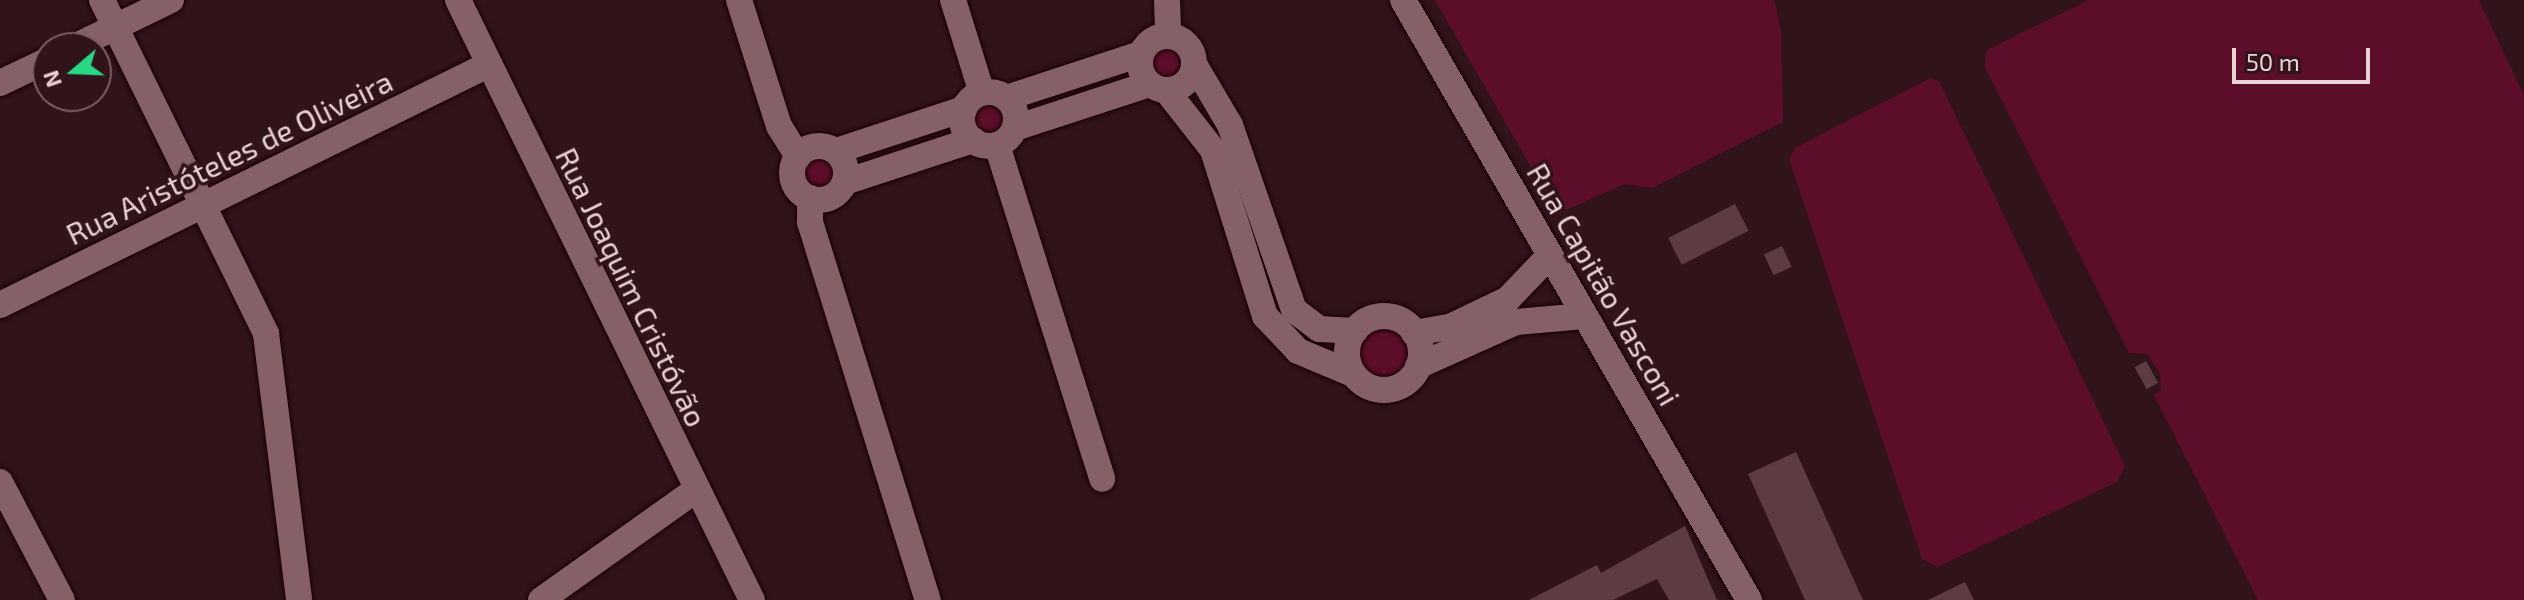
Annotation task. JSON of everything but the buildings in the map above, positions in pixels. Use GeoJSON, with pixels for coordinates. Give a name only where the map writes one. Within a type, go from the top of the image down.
{"type":"FeatureCollection","features":[{"type":"Feature","properties":{"kind":"street"},"geometry":{"type":"LineString","coordinates":[[102,0],[206,205],[266,334],[299,600]]}},
{"type":"Feature","properties":{"kind":"street"},"geometry":{"type":"LineString","coordinates":[[106,32],[171,0]]}},
{"type":"Feature","properties":{"kind":"street","name":"Rua Joaquim Cristóvão"},"geometry":{"type":"LineString","coordinates":[[458,0],[486,66],[752,600]]}},
{"type":"Feature","properties":{"kind":"street"},"geometry":{"type":"LineString","coordinates":[[739,0],[779,126],[798,156],[794,180],[810,198],[810,222],[928,600]]}},
{"type":"Feature","properties":{"kind":"street"},"geometry":{"type":"LineString","coordinates":[[953,0],[984,100]]}},
{"type":"Feature","properties":{"kind":"street"},"geometry":{"type":"LineString","coordinates":[[1167,0],[1168,36]]}},
{"type":"Feature","properties":{"kind":"street","name":"Rua Capitão Vasconi"},"geometry":{"type":"LineString","coordinates":[[1403,0],[1749,600]]}},
{"type":"Feature","properties":{"kind":"street"},"geometry":{"type":"LineString","coordinates":[[798,156],[820,146],[836,151],[984,100],[1141,54],[1152,41],[1168,36],[1183,42],[1230,125],[1294,310],[1319,329],[1355,331],[1385,316],[1414,333],[1456,336]]}},
{"type":"Feature","properties":{"kind":"street"},"geometry":{"type":"LineString","coordinates":[[1141,54],[1141,71],[1192,115],[1213,150],[1265,316],[1298,351],[1382,390],[1404,384],[1418,366],[1456,336],[1512,311],[1584,316]]}},
{"type":"Feature","properties":{"kind":"street"},"geometry":{"type":"LineString","coordinates":[[810,198],[834,195],[845,182],[1158,87],[1182,86],[1194,64]]}},
{"type":"Feature","properties":{"kind":"street","name":"Rua Aristóteles de Oliveira"},"geometry":{"type":"LineString","coordinates":[[0,305],[486,66]]}},
{"type":"Feature","properties":{"kind":"street"},"geometry":{"type":"LineString","coordinates":[[0,83],[32,68]]}},
{"type":"Feature","properties":{"kind":"street"},"geometry":{"type":"LineString","coordinates":[[984,100],[1015,111],[995,138]]}},
{"type":"Feature","properties":{"kind":"street"},"geometry":{"type":"LineString","coordinates":[[984,100],[963,126],[995,138]]}},
{"type":"Feature","properties":{"kind":"street"},"geometry":{"type":"LineString","coordinates":[[995,138],[1102,479]]}},
{"type":"Feature","properties":{"kind":"street"},"geometry":{"type":"LineString","coordinates":[[836,151],[845,165],[845,182]]}},
{"type":"Feature","properties":{"kind":"street"},"geometry":{"type":"LineString","coordinates":[[1512,311],[1550,255]]}},
{"type":"Feature","properties":{"kind":"street"},"geometry":{"type":"LineString","coordinates":[[1353,374],[1347,352],[1355,331]]}},
{"type":"Feature","properties":{"kind":"street"},"geometry":{"type":"LineString","coordinates":[[1414,333],[1418,366]]}},
{"type":"Feature","properties":{"kind":"street"},"geometry":{"type":"LineString","coordinates":[[541,600],[697,489]]}},
{"type":"Feature","properties":{"kind":"street"},"geometry":{"type":"LineString","coordinates":[[4,498],[62,600]]}},
{"type":"Feature","properties":{"kind":"shaded area"},"geometry":{"type":"Polygon","coordinates":[[[1435,0],[1774,0],[1781,31],[1783,122],[1652,188],[1625,184],[1566,210],[1547,195],[1435,0]]]}},
{"type":"Feature","properties":{"kind":"shaded area"},"geometry":{"type":"Polygon","coordinates":[[[2089,0],[2479,0],[2524,95],[2524,600],[2258,600],[2154,395],[2161,390],[2160,374],[2147,354],[2129,353],[1985,67],[1986,50],[2089,0]]]}},
{"type":"Feature","properties":{"kind":"shaded area"},"geometry":{"type":"Polygon","coordinates":[[[1167,46],[1179,51],[1184,63],[1179,75],[1167,80],[1155,75],[1150,63],[1155,51],[1167,46]]]}},
{"type":"Feature","properties":{"kind":"shaded area"},"geometry":{"type":"Polygon","coordinates":[[[1930,78],[1939,81],[2125,466],[2117,482],[1937,567],[1922,559],[1789,159],[1795,148],[1930,78]]]}},
{"type":"Feature","properties":{"kind":"shaded area"},"geometry":{"type":"Polygon","coordinates":[[[989,102],[1001,107],[1006,119],[1001,131],[989,136],[977,131],[972,119],[977,107],[989,102]]]}},
{"type":"Feature","properties":{"kind":"shaded area"},"geometry":{"type":"Polygon","coordinates":[[[819,156],[831,161],[836,173],[831,185],[819,190],[807,185],[802,173],[807,161],[819,156]]]}},
{"type":"Feature","properties":{"kind":"shaded area"},"geometry":{"type":"Polygon","coordinates":[[[1384,327],[1402,335],[1410,353],[1402,371],[1384,379],[1366,371],[1358,353],[1366,335],[1384,327]]]}}]}
